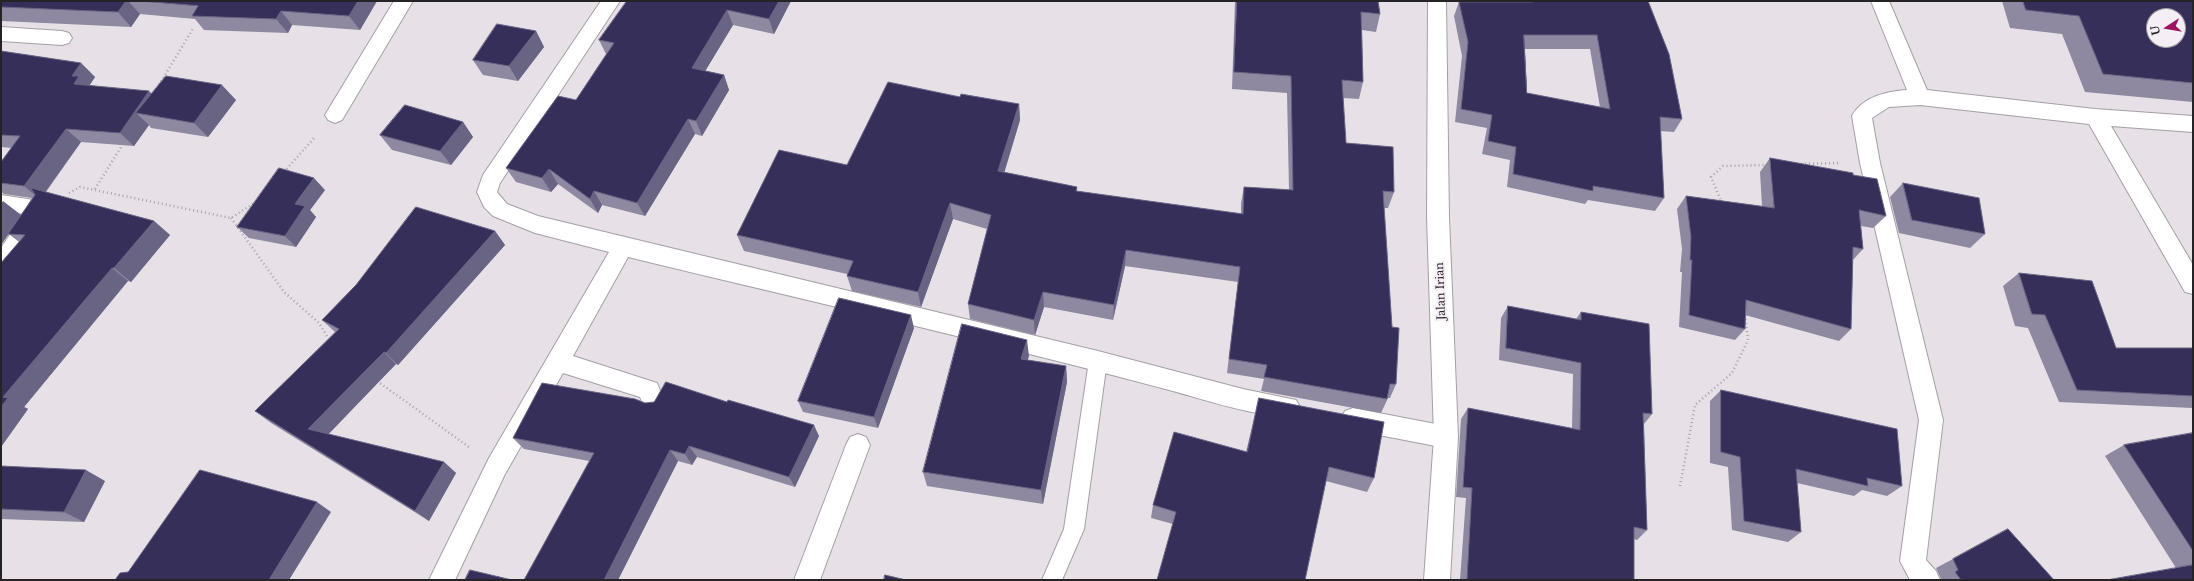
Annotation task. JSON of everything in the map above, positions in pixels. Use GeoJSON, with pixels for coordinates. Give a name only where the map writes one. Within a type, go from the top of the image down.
{"type":"FeatureCollection","features":[{"type":"Feature","properties":{"kind":"street"},"geometry":{"type":"LineString","coordinates":[[334,115],[404,1]]}},
{"type":"Feature","properties":{"kind":"street"},"geometry":{"type":"LineString","coordinates":[[611,1],[490,181],[488,192],[491,201],[500,210],[535,224],[623,247],[1098,361],[1243,399],[1306,410]]}},
{"type":"Feature","properties":{"kind":"street","name":"Jalan Irian"},"geometry":{"type":"LineString","coordinates":[[1437,1],[1438,217],[1446,437],[1437,580]]}},
{"type":"Feature","properties":{"kind":"street"},"geometry":{"type":"LineString","coordinates":[[1880,1],[1920,97]]}},
{"type":"Feature","properties":{"kind":"street"},"geometry":{"type":"LineString","coordinates":[[1,34],[62,38]]}},
{"type":"Feature","properties":{"kind":"street"},"geometry":{"type":"LineString","coordinates":[[1927,580],[1916,568],[1913,561],[1931,420],[1870,163],[1862,116],[1871,106],[1888,99],[1920,97],[2095,117],[2193,124]]}},
{"type":"Feature","properties":{"kind":"street"},"geometry":{"type":"LineString","coordinates":[[2095,117],[2193,285]]}},
{"type":"Feature","properties":{"kind":"street"},"geometry":{"type":"LineString","coordinates":[[1,203],[40,208],[1,265]]}},
{"type":"Feature","properties":{"kind":"street"},"geometry":{"type":"LineString","coordinates":[[442,580],[497,466],[623,247]]}},
{"type":"Feature","properties":{"kind":"street"},"geometry":{"type":"LineString","coordinates":[[558,361],[649,390],[653,403]]}},
{"type":"Feature","properties":{"kind":"street"},"geometry":{"type":"LineString","coordinates":[[1337,416],[1446,437]]}},
{"type":"Feature","properties":{"kind":"street"},"geometry":{"type":"LineString","coordinates":[[807,580],[858,445]]}},
{"type":"Feature","properties":{"kind":"lane"},"geometry":{"type":"LineString","coordinates":[[1052,580],[1074,529],[1098,361]]}},
{"type":"Feature","properties":{"kind":"path"},"geometry":{"type":"LineString","coordinates":[[157,88],[194,27]]}},
{"type":"Feature","properties":{"kind":"path"},"geometry":{"type":"LineString","coordinates":[[283,173],[334,115]]}},
{"type":"Feature","properties":{"kind":"path"},"geometry":{"type":"LineString","coordinates":[[95,189],[124,142]]}},
{"type":"Feature","properties":{"kind":"path"},"geometry":{"type":"LineString","coordinates":[[1793,164],[1870,163]]}},
{"type":"Feature","properties":{"kind":"path"},"geometry":{"type":"LineString","coordinates":[[1723,205],[1711,177],[1723,166],[1770,165]]}},
{"type":"Feature","properties":{"kind":"path"},"geometry":{"type":"LineString","coordinates":[[40,208],[80,187],[231,218],[284,292],[319,323],[334,347]]}},
{"type":"Feature","properties":{"kind":"path"},"geometry":{"type":"LineString","coordinates":[[231,218],[257,201]]}},
{"type":"Feature","properties":{"kind":"path"},"geometry":{"type":"LineString","coordinates":[[1680,486],[1695,405],[1732,373],[1748,340],[1744,309]]}},
{"type":"Feature","properties":{"kind":"path"},"geometry":{"type":"LineString","coordinates":[[375,380],[497,466]]}},
{"type":"Feature","properties":{"kind":"building"},"geometry":{"type":"Polygon","coordinates":[[[1,1],[126,1],[118,12],[1,7],[1,1]]]}},
{"type":"Feature","properties":{"kind":"building"},"geometry":{"type":"Polygon","coordinates":[[[140,1],[358,1],[349,16],[281,11],[276,19],[192,16],[198,6],[140,1]]]}},
{"type":"Feature","properties":{"kind":"building"},"geometry":{"type":"Polygon","coordinates":[[[627,1],[779,1],[769,19],[727,10],[692,68],[724,75],[696,121],[688,119],[637,203],[594,191],[590,199],[549,169],[542,178],[506,168],[558,96],[576,100],[614,43],[599,40],[627,1]]]}},
{"type":"Feature","properties":{"kind":"building"},"geometry":{"type":"Polygon","coordinates":[[[1237,1],[1378,1],[1380,14],[1361,12],[1363,82],[1342,80],[1346,143],[1393,147],[1394,192],[1383,191],[1392,327],[1399,328],[1396,384],[1390,384],[1387,399],[1264,377],[1267,365],[1229,359],[1240,267],[1126,250],[1114,305],[1043,292],[1034,320],[968,304],[991,215],[950,203],[918,292],[847,276],[853,261],[737,235],[779,150],[847,165],[888,82],[960,97],[961,94],[1019,104],[998,171],[1077,187],[1076,191],[1243,214],[1244,187],[1293,190],[1291,76],[1234,72],[1237,1]]]}},
{"type":"Feature","properties":{"kind":"building"},"geometry":{"type":"Polygon","coordinates":[[[1531,1],[1648,1],[1669,54],[1682,119],[1660,117],[1664,198],[1593,186],[1593,191],[1513,174],[1516,147],[1488,141],[1492,115],[1461,109],[1468,42],[1459,2],[1532,2],[1531,1]],[[1524,35],[1527,93],[1610,109],[1597,35],[1524,35]]]}},
{"type":"Feature","properties":{"kind":"building"},"geometry":{"type":"Polygon","coordinates":[[[2023,1],[2193,1],[2193,83],[2103,74],[2079,16],[2026,10],[2023,1]]]}},
{"type":"Feature","properties":{"kind":"building"},"geometry":{"type":"Polygon","coordinates":[[[497,24],[536,31],[509,66],[473,60],[497,24]]]}},
{"type":"Feature","properties":{"kind":"building"},"geometry":{"type":"Polygon","coordinates":[[[1,51],[81,63],[72,76],[79,76],[74,84],[149,91],[120,133],[66,129],[24,186],[1,183],[1,162],[20,136],[1,135],[1,51]]]}},
{"type":"Feature","properties":{"kind":"building"},"geometry":{"type":"Polygon","coordinates":[[[166,76],[222,85],[194,123],[136,113],[166,76]]]}},
{"type":"Feature","properties":{"kind":"building"},"geometry":{"type":"Polygon","coordinates":[[[405,105],[463,122],[440,151],[380,135],[405,105]]]}},
{"type":"Feature","properties":{"kind":"building"},"geometry":{"type":"Polygon","coordinates":[[[1770,158],[1853,173],[1853,175],[1877,179],[1886,216],[1859,210],[1863,249],[1853,247],[1851,329],[1746,300],[1745,329],[1689,315],[1692,260],[1690,260],[1691,237],[1686,196],[1774,208],[1770,158]]]}},
{"type":"Feature","properties":{"kind":"building"},"geometry":{"type":"Polygon","coordinates":[[[279,168],[314,178],[295,204],[305,206],[285,236],[237,227],[279,168]]]}},
{"type":"Feature","properties":{"kind":"building"},"geometry":{"type":"Polygon","coordinates":[[[1903,183],[1979,198],[1985,234],[1912,220],[1903,183]]]}},
{"type":"Feature","properties":{"kind":"building"},"geometry":{"type":"Polygon","coordinates":[[[31,188],[154,221],[114,268],[112,268],[3,397],[8,398],[1,407],[1,263],[25,235],[8,234],[35,195],[31,188]]]}},
{"type":"Feature","properties":{"kind":"building"},"geometry":{"type":"Polygon","coordinates":[[[416,207],[495,231],[386,353],[384,352],[308,429],[444,462],[415,511],[255,411],[339,329],[322,320],[356,285],[416,207]]]}},
{"type":"Feature","properties":{"kind":"building"},"geometry":{"type":"Polygon","coordinates":[[[2019,273],[2092,281],[2116,348],[2193,348],[2193,396],[2077,390],[2045,315],[2032,314],[2019,273]]]}},
{"type":"Feature","properties":{"kind":"building"},"geometry":{"type":"Polygon","coordinates":[[[839,298],[911,315],[874,417],[798,401],[839,298]]]}},
{"type":"Feature","properties":{"kind":"building"},"geometry":{"type":"Polygon","coordinates":[[[1508,306],[1581,320],[1581,312],[1649,324],[1652,414],[1643,413],[1647,530],[1634,527],[1634,580],[1467,580],[1472,488],[1463,487],[1468,408],[1580,430],[1581,363],[1506,348],[1508,306]]]}},
{"type":"Feature","properties":{"kind":"building"},"geometry":{"type":"Polygon","coordinates":[[[962,324],[1027,340],[1021,359],[1066,366],[1041,490],[923,472],[962,324]]]}},
{"type":"Feature","properties":{"kind":"building"},"geometry":{"type":"Polygon","coordinates":[[[666,382],[727,402],[728,400],[814,425],[789,477],[689,446],[685,454],[670,450],[604,580],[524,580],[594,453],[513,438],[542,383],[635,399],[645,403],[654,402],[666,382]]]}},
{"type":"Feature","properties":{"kind":"building"},"geometry":{"type":"Polygon","coordinates":[[[1721,390],[1897,429],[1902,486],[1867,478],[1868,486],[1796,469],[1801,532],[1744,521],[1740,457],[1721,452],[1721,390]]]}},
{"type":"Feature","properties":{"kind":"building"},"geometry":{"type":"Polygon","coordinates":[[[1259,398],[1384,422],[1374,478],[1329,467],[1305,580],[1157,580],[1176,512],[1153,505],[1174,432],[1247,452],[1259,398]]]}},
{"type":"Feature","properties":{"kind":"building"},"geometry":{"type":"Polygon","coordinates":[[[2193,433],[2193,551],[2124,445],[2193,433]]]}},
{"type":"Feature","properties":{"kind":"building"},"geometry":{"type":"Polygon","coordinates":[[[1,466],[86,470],[64,512],[1,509],[1,466]]]}},
{"type":"Feature","properties":{"kind":"building"},"geometry":{"type":"Polygon","coordinates":[[[200,470],[317,502],[269,580],[115,580],[120,573],[128,572],[200,470]]]}},
{"type":"Feature","properties":{"kind":"building"},"geometry":{"type":"Polygon","coordinates":[[[2008,529],[2054,580],[1961,580],[1955,572],[1958,570],[1953,559],[2008,529]]]}},
{"type":"Feature","properties":{"kind":"building"},"geometry":{"type":"Polygon","coordinates":[[[2193,565],[2193,580],[2107,580],[2193,565]]]}},
{"type":"Feature","properties":{"kind":"building"},"geometry":{"type":"Polygon","coordinates":[[[470,570],[512,580],[465,580],[470,570]]]}},
{"type":"Feature","properties":{"kind":"building"},"geometry":{"type":"Polygon","coordinates":[[[885,575],[906,580],[884,580],[885,575]]]}}]}
